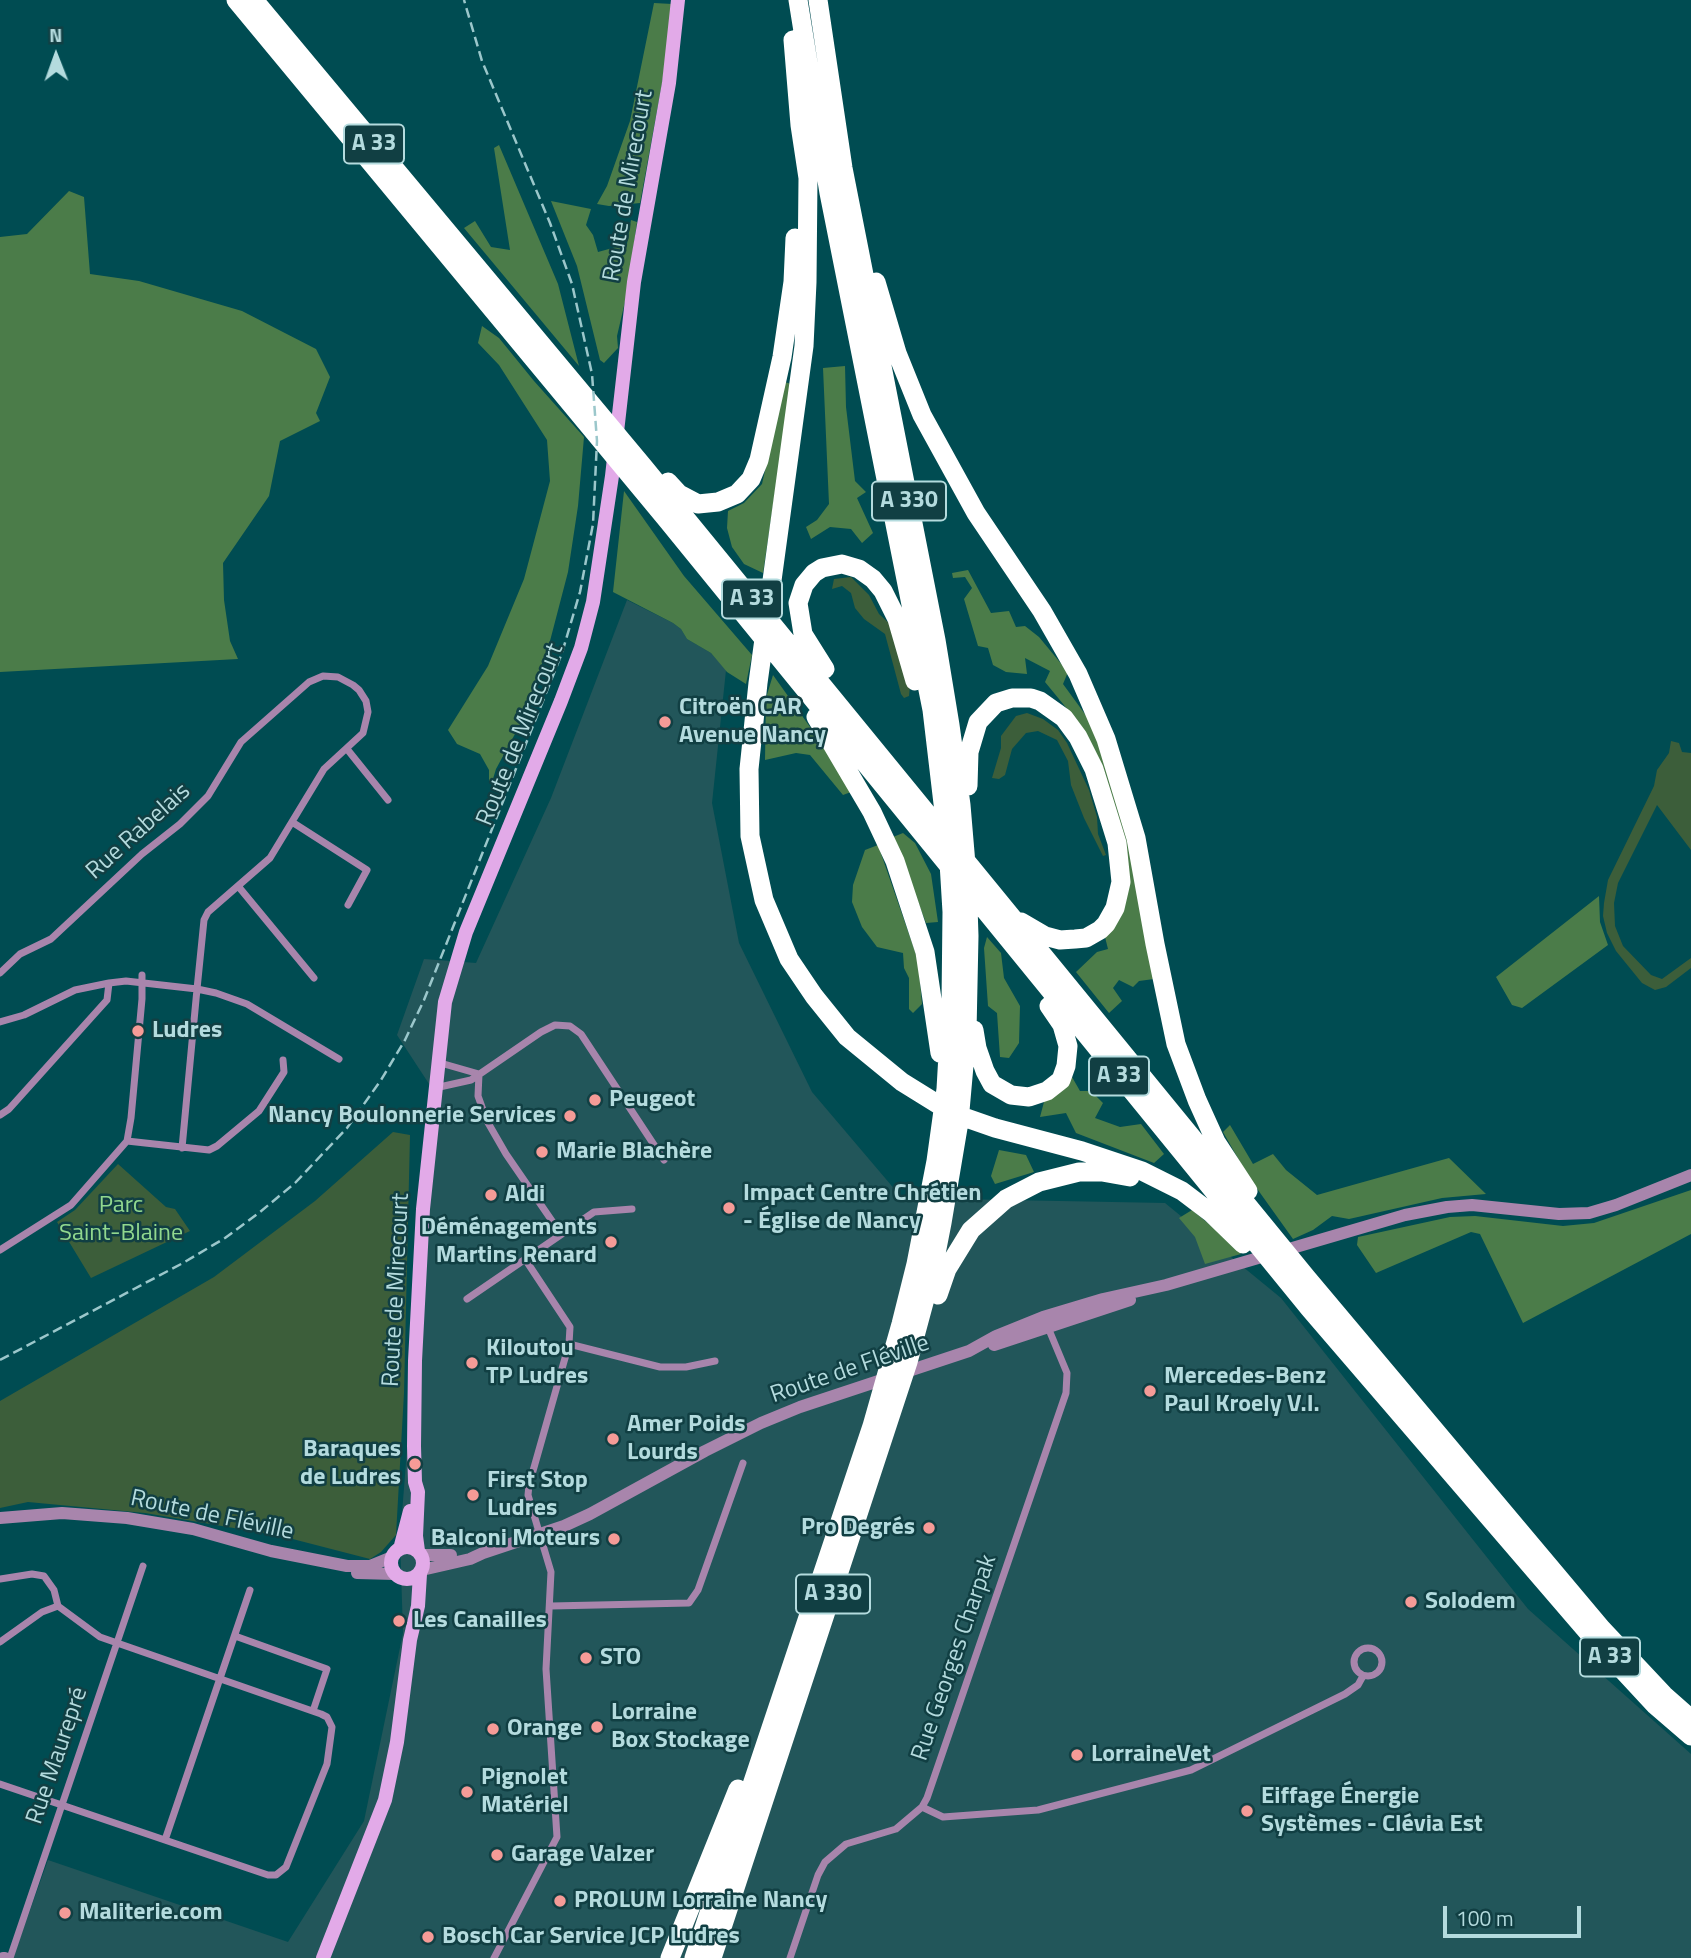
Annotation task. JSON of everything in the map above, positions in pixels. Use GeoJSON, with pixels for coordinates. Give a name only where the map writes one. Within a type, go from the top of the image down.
{"type":"FeatureCollection","features":[{"type":"Feature","properties":{"kind":"highway","name":"A 33"},"geometry":{"type":"LineString","coordinates":[[236,0],[985,909],[1263,1240],[1307,1278],[1602,1629],[1664,1695],[1691,1719]]}},
{"type":"Feature","properties":{"kind":"highway","name":"A 33"},"geometry":{"type":"LineString","coordinates":[[254,0],[1012,917],[1263,1240],[1271,1267],[1592,1637],[1655,1705],[1691,1737]]}},
{"type":"Feature","properties":{"kind":"highway"},"geometry":{"type":"LineString","coordinates":[[790,0],[800,125],[808,178],[807,282],[804,346],[758,683],[749,769],[750,836],[764,900],[789,959],[814,996],[847,1037],[902,1082],[952,1113],[1142,1171],[1182,1191],[1211,1213],[1263,1240]]}},
{"type":"Feature","properties":{"kind":"highway","name":"A 330"},"geometry":{"type":"LineString","coordinates":[[798,0],[830,193],[932,710],[941,779],[952,912],[954,1091]]}},
{"type":"Feature","properties":{"kind":"highway","name":"A 330"},"geometry":{"type":"LineString","coordinates":[[712,1958],[908,1362],[933,1269],[968,988],[965,810],[936,640],[849,197],[818,0]]}},
{"type":"Feature","properties":{"kind":"highway"},"geometry":{"type":"LineString","coordinates":[[625,446],[646,458],[680,494],[698,504],[718,502],[737,494],[751,479],[759,460],[775,396],[793,282],[800,125]]}},
{"type":"Feature","properties":{"kind":"highway"},"geometry":{"type":"LineString","coordinates":[[849,197],[897,354],[922,415],[976,513],[1042,611],[1078,674],[1106,738],[1136,838],[1176,1044],[1216,1142],[1261,1210],[1263,1240]]}},
{"type":"Feature","properties":{"kind":"highway"},"geometry":{"type":"LineString","coordinates":[[878,752],[863,722],[812,651],[803,634],[798,611],[800,593],[814,573],[822,568],[842,564],[859,569],[873,579],[892,607],[917,687],[932,710]]}},
{"type":"Feature","properties":{"kind":"highway"},"geometry":{"type":"LineString","coordinates":[[786,665],[872,812],[895,861],[925,952],[954,1091]]}},
{"type":"Feature","properties":{"kind":"highway"},"geometry":{"type":"LineString","coordinates":[[965,810],[969,752],[974,731],[983,715],[996,704],[1012,698],[1031,698],[1051,707],[1071,727],[1094,769],[1117,843],[1121,865],[1120,894],[1106,924],[1086,938],[1060,940],[1045,936],[1012,917]]}},
{"type":"Feature","properties":{"kind":"highway"},"geometry":{"type":"LineString","coordinates":[[968,988],[977,1048],[992,1084],[1011,1096],[1029,1097],[1047,1091],[1061,1080],[1068,1046],[1062,1025],[985,909]]}},
{"type":"Feature","properties":{"kind":"highway","name":"A 330"},"geometry":{"type":"LineString","coordinates":[[694,1958],[872,1426],[901,1324],[951,1118]]}},
{"type":"Feature","properties":{"kind":"highway"},"geometry":{"type":"LineString","coordinates":[[908,1362],[924,1337],[947,1269],[955,1254],[971,1230],[1006,1199],[1039,1182],[1079,1172],[1119,1174],[1182,1191]]}},
{"type":"Feature","properties":{"kind":"highway"},"geometry":{"type":"LineString","coordinates":[[670,1958],[754,1750],[775,1713]]}},
{"type":"Feature","properties":{"kind":"highway"},"geometry":{"type":"LineString","coordinates":[[726,1958],[768,1813],[778,1759]]}},
{"type":"Feature","properties":{"kind":"main road","name":"Route de Mirecourt"},"geometry":{"type":"LineString","coordinates":[[396,1553],[405,1535],[415,1482],[414,1395],[423,1209],[445,1002],[466,932],[556,712],[587,626],[599,573],[634,282],[669,83],[678,0]]}},
{"type":"Feature","properties":{"kind":"main road","name":"Route de Mirecourt"},"geometry":{"type":"LineString","coordinates":[[415,1482],[418,1492],[415,1536],[419,1553]]}},
{"type":"Feature","properties":{"kind":"main road"},"geometry":{"type":"LineString","coordinates":[[322,1956],[348,1900],[385,1800],[397,1742],[410,1640],[411,1599],[391,1563],[396,1553],[406,1547],[419,1553],[421,1572],[418,1606],[410,1640]]}},
{"type":"Feature","properties":{"kind":"main road"},"geometry":{"type":"LineString","coordinates":[[399,1576],[409,1579],[421,1572]]}},
{"type":"Feature","properties":{"kind":"street","name":"Rue Rabelais"},"geometry":{"type":"LineString","coordinates":[[0,974],[20,954],[51,939],[142,854],[180,824],[208,796],[241,742],[316,678],[330,676],[346,680],[359,690],[366,701],[368,712],[366,726],[359,739],[324,769],[270,858],[213,907],[204,919],[182,1148]]}},
{"type":"Feature","properties":{"kind":"street"},"geometry":{"type":"LineString","coordinates":[[347,749],[388,800]]}},
{"type":"Feature","properties":{"kind":"street"},"geometry":{"type":"LineString","coordinates":[[292,822],[367,870],[348,905]]}},
{"type":"Feature","properties":{"kind":"street"},"geometry":{"type":"LineString","coordinates":[[238,886],[314,978]]}},
{"type":"Feature","properties":{"kind":"street"},"geometry":{"type":"LineString","coordinates":[[0,1250],[71,1205],[127,1141],[142,979]]}},
{"type":"Feature","properties":{"kind":"street"},"geometry":{"type":"LineString","coordinates":[[0,1022],[24,1015],[75,990],[142,979],[226,995],[247,1004],[339,1059]]}},
{"type":"Feature","properties":{"kind":"street"},"geometry":{"type":"LineString","coordinates":[[0,1115],[9,1109],[107,1000],[109,983]]}},
{"type":"Feature","properties":{"kind":"street"},"geometry":{"type":"LineString","coordinates":[[435,1088],[463,1083],[548,1028],[555,1025],[570,1026],[581,1034],[664,1160]]}},
{"type":"Feature","properties":{"kind":"street"},"geometry":{"type":"LineString","coordinates":[[127,1141],[209,1150],[217,1146],[259,1111],[284,1072],[283,1060]]}},
{"type":"Feature","properties":{"kind":"street"},"geometry":{"type":"LineString","coordinates":[[437,1062],[479,1074]]}},
{"type":"Feature","properties":{"kind":"street"},"geometry":{"type":"LineString","coordinates":[[479,1074],[477,1087],[481,1107],[506,1154],[561,1234]]}},
{"type":"Feature","properties":{"kind":"street","name":"Route de Fléville"},"geometry":{"type":"LineString","coordinates":[[421,1572],[541,1535],[590,1514],[761,1423],[956,1356],[996,1336],[1116,1305],[1166,1285],[1405,1215],[1447,1207],[1484,1205],[1559,1214],[1582,1214],[1616,1205],[1689,1176]]}},
{"type":"Feature","properties":{"kind":"street"},"geometry":{"type":"LineString","coordinates":[[467,1299],[594,1212],[632,1209]]}},
{"type":"Feature","properties":{"kind":"street"},"geometry":{"type":"LineString","coordinates":[[494,1958],[557,1837],[546,1669],[551,1572],[528,1495],[569,1344],[570,1327],[525,1259]]}},
{"type":"Feature","properties":{"kind":"street","name":"Rue Georges Charpak"},"geometry":{"type":"LineString","coordinates":[[922,1807],[1066,1393],[1067,1373],[1045,1322]]}},
{"type":"Feature","properties":{"kind":"street"},"geometry":{"type":"LineString","coordinates":[[569,1344],[660,1367],[687,1367],[715,1361]]}},
{"type":"Feature","properties":{"kind":"street"},"geometry":{"type":"LineString","coordinates":[[551,1605],[688,1603],[698,1590],[743,1463]]}},
{"type":"Feature","properties":{"kind":"street","name":"Route de Fléville"},"geometry":{"type":"LineString","coordinates":[[0,1518],[62,1513],[127,1518],[193,1529],[358,1573],[399,1576]]}},
{"type":"Feature","properties":{"kind":"street","name":"Route de Fléville"},"geometry":{"type":"LineString","coordinates":[[330,1564],[370,1566],[396,1553]]}},
{"type":"Feature","properties":{"kind":"street","name":"Route de Fléville"},"geometry":{"type":"LineString","coordinates":[[419,1553],[434,1556],[483,1553]]}},
{"type":"Feature","properties":{"kind":"street","name":"Rue Maurepré"},"geometry":{"type":"LineString","coordinates":[[10,1958],[143,1566]]}},
{"type":"Feature","properties":{"kind":"street"},"geometry":{"type":"LineString","coordinates":[[0,1579],[32,1574],[44,1576],[54,1590],[58,1606],[86,1629],[116,1644],[313,1711],[327,1717],[332,1727],[327,1764],[286,1867],[281,1872],[268,1875],[0,1784]]}},
{"type":"Feature","properties":{"kind":"street"},"geometry":{"type":"LineString","coordinates":[[165,1840],[250,1590]]}},
{"type":"Feature","properties":{"kind":"street"},"geometry":{"type":"LineString","coordinates":[[0,1642],[42,1612],[58,1606]]}},
{"type":"Feature","properties":{"kind":"street"},"geometry":{"type":"LineString","coordinates":[[235,1636],[327,1669],[313,1711]]}},
{"type":"Feature","properties":{"kind":"street"},"geometry":{"type":"LineString","coordinates":[[1363,1649],[1372,1649],[1379,1654],[1382,1662],[1379,1671],[1372,1676],[1363,1676],[1356,1671],[1353,1663],[1356,1654],[1363,1649]]}},
{"type":"Feature","properties":{"kind":"street"},"geometry":{"type":"LineString","coordinates":[[790,1958],[818,1875],[825,1862],[846,1844],[896,1829],[922,1807],[943,1817],[1038,1810],[1191,1770],[1345,1694],[1358,1685],[1363,1676]]}},
{"type":"Feature","properties":{"kind":"shaded area"},"geometry":{"type":"Polygon","coordinates":[[[627,600],[673,623],[687,639],[711,653],[726,670],[712,803],[739,943],[812,1092],[902,1198],[1165,1203],[1281,1298],[1528,1609],[1691,1754],[1691,1958],[13,1958],[48,1860],[288,1942],[364,1821],[403,1633],[400,1539],[435,1093],[397,1035],[424,959],[476,963],[551,798],[627,600]]]}},
{"type":"Feature","properties":{"kind":"green space"},"geometry":{"type":"Polygon","coordinates":[[[654,3],[672,4],[663,78],[640,203],[609,206],[597,204],[607,186],[630,121],[654,3]]]}},
{"type":"Feature","properties":{"kind":"green space"},"geometry":{"type":"Polygon","coordinates":[[[499,145],[558,284],[579,366],[464,228],[475,221],[491,247],[510,250],[494,148],[499,145]]]}},
{"type":"Feature","properties":{"kind":"green space"},"geometry":{"type":"Polygon","coordinates":[[[69,191],[84,197],[90,274],[139,281],[242,311],[316,349],[330,377],[316,413],[320,421],[280,441],[269,496],[223,563],[224,600],[230,641],[238,659],[0,672],[0,237],[27,234],[69,191]]]}},
{"type":"Feature","properties":{"kind":"green space"},"geometry":{"type":"Polygon","coordinates":[[[551,201],[591,209],[586,225],[593,235],[598,252],[627,244],[631,220],[637,222],[627,293],[617,336],[618,348],[604,363],[600,360],[577,266],[551,201]]]}},
{"type":"Feature","properties":{"kind":"green space"},"geometry":{"type":"Polygon","coordinates":[[[482,326],[499,338],[584,437],[578,506],[568,572],[550,641],[522,721],[496,769],[492,782],[489,782],[489,770],[480,754],[457,744],[448,730],[488,666],[524,579],[550,481],[547,440],[499,365],[478,343],[482,326]]]}},
{"type":"Feature","properties":{"kind":"green space"},"geometry":{"type":"Polygon","coordinates":[[[845,366],[846,407],[855,481],[866,492],[857,498],[873,533],[862,543],[851,529],[830,527],[811,539],[806,527],[817,520],[829,504],[823,368],[845,366]]]}},
{"type":"Feature","properties":{"kind":"green space"},"geometry":{"type":"Polygon","coordinates":[[[785,382],[791,384],[763,573],[744,564],[732,547],[727,528],[728,511],[744,503],[762,484],[785,382]]]}},
{"type":"Feature","properties":{"kind":"green space"},"geometry":{"type":"Polygon","coordinates":[[[624,491],[684,576],[752,655],[746,684],[727,672],[711,653],[687,639],[673,623],[613,592],[624,491]]]}},
{"type":"Feature","properties":{"kind":"green space"},"geometry":{"type":"Polygon","coordinates":[[[968,570],[991,613],[1009,611],[1016,627],[1025,626],[1039,637],[1068,672],[1063,684],[1090,721],[1123,809],[1154,979],[1139,981],[1133,987],[1119,980],[1113,988],[1122,1001],[1109,1013],[1076,972],[1097,952],[1108,949],[1105,937],[1123,910],[1082,727],[1045,682],[1050,671],[1025,658],[1027,674],[1006,672],[993,665],[988,648],[978,646],[964,599],[972,588],[965,577],[953,578],[952,573],[968,570]]]}},
{"type":"Feature","properties":{"kind":"green space"},"geometry":{"type":"Polygon","coordinates":[[[851,577],[869,595],[879,614],[891,625],[910,686],[909,696],[904,698],[901,694],[885,634],[864,619],[855,608],[851,593],[842,586],[832,589],[834,579],[851,577]]]}},
{"type":"Feature","properties":{"kind":"green space"},"geometry":{"type":"Polygon","coordinates":[[[773,675],[835,762],[851,792],[843,795],[810,755],[796,753],[765,760],[766,698],[773,675]]]}},
{"type":"Feature","properties":{"kind":"green space"},"geometry":{"type":"Polygon","coordinates":[[[1027,713],[1043,719],[1058,730],[1067,743],[1089,790],[1097,817],[1098,834],[1106,855],[1103,856],[1084,818],[1071,785],[1068,761],[1057,740],[1038,731],[1026,733],[1012,749],[1005,775],[999,779],[992,778],[1001,748],[1001,736],[1016,716],[1027,713]]]}},
{"type":"Feature","properties":{"kind":"green space"},"geometry":{"type":"Polygon","coordinates":[[[1671,741],[1679,743],[1682,752],[1691,753],[1691,850],[1657,805],[1618,883],[1614,903],[1615,926],[1623,946],[1651,975],[1662,979],[1691,958],[1691,968],[1666,987],[1655,990],[1642,983],[1616,951],[1607,933],[1603,916],[1608,880],[1654,786],[1657,770],[1669,753],[1671,741]]]}},
{"type":"Feature","properties":{"kind":"green space"},"geometry":{"type":"Polygon","coordinates":[[[903,833],[915,843],[931,874],[938,922],[926,923],[893,837],[903,833]]]}},
{"type":"Feature","properties":{"kind":"green space"},"geometry":{"type":"Polygon","coordinates":[[[878,845],[918,960],[922,1004],[913,1013],[909,1009],[909,978],[904,968],[903,953],[877,947],[862,927],[852,902],[853,885],[865,850],[878,845]]]}},
{"type":"Feature","properties":{"kind":"green space"},"geometry":{"type":"Polygon","coordinates":[[[1599,896],[1600,922],[1608,945],[1522,1008],[1512,1005],[1496,977],[1599,896]]]}},
{"type":"Feature","properties":{"kind":"green space"},"geometry":{"type":"Polygon","coordinates":[[[987,937],[1001,953],[1004,978],[1020,1006],[1019,1043],[1009,1058],[1000,1057],[997,1013],[988,1006],[984,948],[987,937]]]}},
{"type":"Feature","properties":{"kind":"green space"},"geometry":{"type":"Polygon","coordinates":[[[1072,1077],[1080,1091],[1091,1091],[1103,1103],[1095,1118],[1120,1127],[1141,1124],[1164,1154],[1154,1163],[1076,1133],[1066,1113],[1040,1117],[1044,1102],[1072,1077]]]}},
{"type":"Feature","properties":{"kind":"green space"},"geometry":{"type":"Polygon","coordinates":[[[1230,1125],[1253,1164],[1273,1154],[1286,1170],[1317,1195],[1449,1158],[1486,1194],[1442,1198],[1349,1219],[1332,1216],[1313,1230],[1293,1239],[1248,1176],[1223,1132],[1230,1125]]]}},
{"type":"Feature","properties":{"kind":"green space"},"geometry":{"type":"Polygon","coordinates":[[[393,1132],[410,1135],[404,1393],[396,1535],[381,1552],[370,1559],[281,1536],[145,1513],[28,1502],[0,1508],[0,1401],[214,1277],[315,1201],[393,1132]]]}},
{"type":"Feature","properties":{"kind":"green space"},"geometry":{"type":"Polygon","coordinates":[[[999,1150],[1026,1155],[1034,1172],[995,1184],[991,1176],[999,1150]]]}},
{"type":"Feature","properties":{"kind":"green space","name":"Parc Saint-Blaine"},"geometry":{"type":"Polygon","coordinates":[[[118,1164],[166,1207],[175,1209],[190,1231],[91,1278],[57,1222],[75,1210],[118,1164]]]}},
{"type":"Feature","properties":{"kind":"green space"},"geometry":{"type":"Polygon","coordinates":[[[1691,1190],[1691,1234],[1523,1323],[1480,1234],[1471,1232],[1376,1273],[1357,1245],[1358,1237],[1450,1217],[1475,1216],[1563,1226],[1594,1223],[1691,1190]]]}},
{"type":"Feature","properties":{"kind":"green space"},"geometry":{"type":"Polygon","coordinates":[[[1192,1210],[1232,1243],[1241,1254],[1205,1264],[1195,1237],[1179,1218],[1192,1210]]]}},
{"type":"Feature","properties":{"kind":"railway"},"geometry":{"type":"LineString","coordinates":[[0,1360],[225,1238],[295,1183],[347,1128],[381,1080],[405,1040],[424,1000],[562,653],[580,592],[593,524],[597,441],[592,374],[572,284],[550,223],[482,61],[464,0]]}},
{"type":"Feature","properties":{"kind":"place","name":"Citroën CAR Avenue Nancy"},"geometry":{"type":"Point","coordinates":[665,722]}},
{"type":"Feature","properties":{"kind":"place","name":"Ludres"},"geometry":{"type":"Point","coordinates":[138,1031]}},
{"type":"Feature","properties":{"kind":"place","name":"Peugeot"},"geometry":{"type":"Point","coordinates":[595,1100]}},
{"type":"Feature","properties":{"kind":"place","name":"Nancy Boulonnerie Services"},"geometry":{"type":"Point","coordinates":[570,1116]}},
{"type":"Feature","properties":{"kind":"place","name":"Marie Blachère"},"geometry":{"type":"Point","coordinates":[542,1152]}},
{"type":"Feature","properties":{"kind":"place","name":"Aldi"},"geometry":{"type":"Point","coordinates":[491,1195]}},
{"type":"Feature","properties":{"kind":"place","name":"Impact Centre Chrétien - Église de Nancy"},"geometry":{"type":"Point","coordinates":[729,1208]}},
{"type":"Feature","properties":{"kind":"place","name":"Déménagements Martins Renard"},"geometry":{"type":"Point","coordinates":[611,1242]}},
{"type":"Feature","properties":{"kind":"place","name":"Kiloutou TP Ludres"},"geometry":{"type":"Point","coordinates":[472,1363]}},
{"type":"Feature","properties":{"kind":"place","name":"Mercedes-Benz Paul Kroely V.I."},"geometry":{"type":"Point","coordinates":[1150,1391]}},
{"type":"Feature","properties":{"kind":"place","name":"Amer Poids Lourds"},"geometry":{"type":"Point","coordinates":[613,1439]}},
{"type":"Feature","properties":{"kind":"place","name":"Baraques de Ludres"},"geometry":{"type":"Point","coordinates":[415,1464]}},
{"type":"Feature","properties":{"kind":"place","name":"First Stop Ludres"},"geometry":{"type":"Point","coordinates":[473,1495]}},
{"type":"Feature","properties":{"kind":"place","name":"Pro Degrés"},"geometry":{"type":"Point","coordinates":[929,1528]}},
{"type":"Feature","properties":{"kind":"place","name":"Balconi Moteurs"},"geometry":{"type":"Point","coordinates":[614,1539]}},
{"type":"Feature","properties":{"kind":"place","name":"Solodem"},"geometry":{"type":"Point","coordinates":[1411,1602]}},
{"type":"Feature","properties":{"kind":"place","name":"Les Canailles"},"geometry":{"type":"Point","coordinates":[399,1621]}},
{"type":"Feature","properties":{"kind":"place","name":"STO"},"geometry":{"type":"Point","coordinates":[586,1658]}},
{"type":"Feature","properties":{"kind":"place","name":"Lorraine Box Stockage"},"geometry":{"type":"Point","coordinates":[597,1727]}},
{"type":"Feature","properties":{"kind":"place","name":"Orange"},"geometry":{"type":"Point","coordinates":[493,1729]}},
{"type":"Feature","properties":{"kind":"place","name":"LorraineVet"},"geometry":{"type":"Point","coordinates":[1077,1755]}},
{"type":"Feature","properties":{"kind":"place","name":"Pignolet Matériel"},"geometry":{"type":"Point","coordinates":[467,1792]}},
{"type":"Feature","properties":{"kind":"place","name":"Eiffage Énergie Systèmes - Clévia Est"},"geometry":{"type":"Point","coordinates":[1247,1811]}},
{"type":"Feature","properties":{"kind":"place","name":"Garage Valzer"},"geometry":{"type":"Point","coordinates":[497,1855]}},
{"type":"Feature","properties":{"kind":"place","name":"PROLUM Lorraine Nancy"},"geometry":{"type":"Point","coordinates":[560,1901]}},
{"type":"Feature","properties":{"kind":"place","name":"Maliterie.com"},"geometry":{"type":"Point","coordinates":[65,1913]}},
{"type":"Feature","properties":{"kind":"place","name":"Bosch Car Service JCP Ludres"},"geometry":{"type":"Point","coordinates":[428,1937]}}]}
